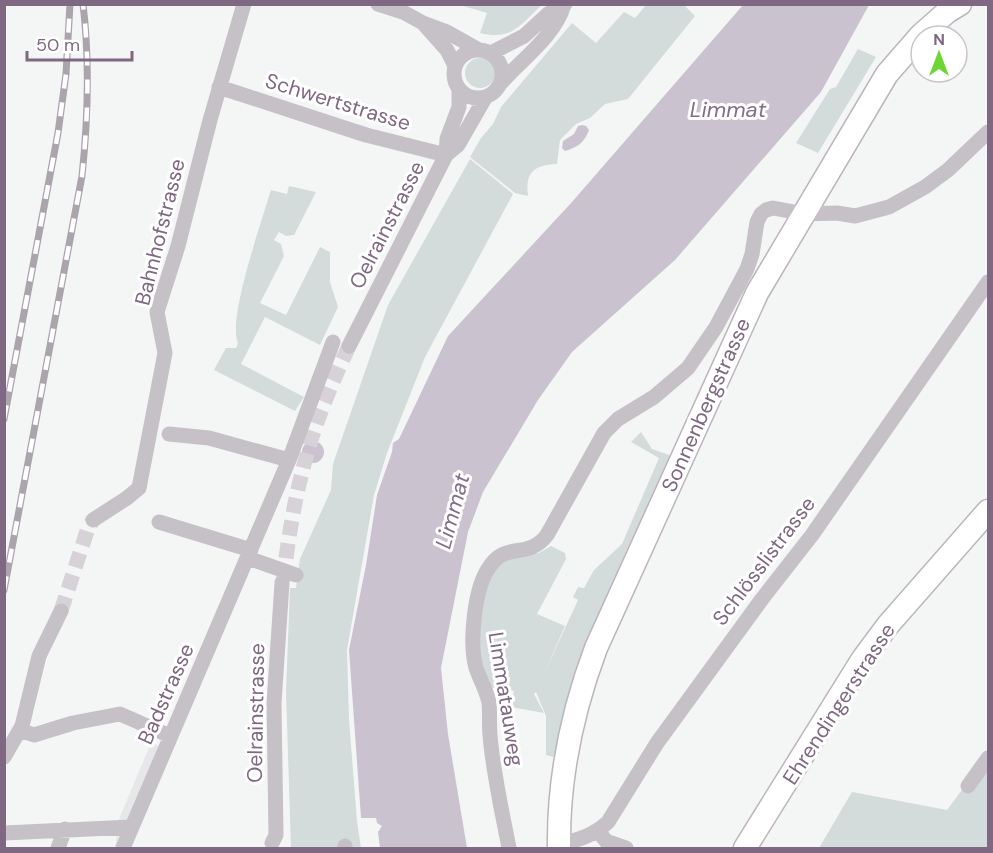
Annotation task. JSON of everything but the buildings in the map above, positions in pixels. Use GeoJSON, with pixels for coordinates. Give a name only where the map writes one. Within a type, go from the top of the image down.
{"type":"FeatureCollection","features":[{"type":"Feature","properties":{"kind":"main road","name":"Sonnenbergstrasse"},"geometry":{"type":"LineString","coordinates":[[559,847],[563,777],[576,707],[596,648],[757,293],[887,74],[921,35],[950,7]]}},
{"type":"Feature","properties":{"kind":"main road","name":"Ehrendingerstrasse"},"geometry":{"type":"LineString","coordinates":[[745,849],[862,660],[888,625],[988,511]]}},
{"type":"Feature","properties":{"kind":"street","name":"Bahnhofstrasse"},"geometry":{"type":"LineString","coordinates":[[93,520],[128,498],[139,488],[165,353],[157,312],[178,246],[219,87],[244,4]]}},
{"type":"Feature","properties":{"kind":"street"},"geometry":{"type":"LineString","coordinates":[[378,4],[403,12],[485,52],[501,66],[502,82]]}},
{"type":"Feature","properties":{"kind":"street"},"geometry":{"type":"LineString","coordinates":[[423,23],[447,50],[455,66],[455,83],[459,90],[471,98],[485,98],[498,89],[560,19],[564,5]]}},
{"type":"Feature","properties":{"kind":"street"},"geometry":{"type":"LineString","coordinates":[[455,66],[464,54],[485,52],[524,36],[548,14],[564,5]]}},
{"type":"Feature","properties":{"kind":"street","name":"Schwertstrasse"},"geometry":{"type":"LineString","coordinates":[[219,87],[366,135],[446,155]]}},
{"type":"Feature","properties":{"kind":"street","name":"Oelrainstrasse"},"geometry":{"type":"LineString","coordinates":[[446,155],[447,139],[459,106],[459,90]]}},
{"type":"Feature","properties":{"kind":"street","name":"Oelrainstrasse"},"geometry":{"type":"LineString","coordinates":[[349,346],[446,155],[458,145],[485,98]]}},
{"type":"Feature","properties":{"kind":"street"},"geometry":{"type":"LineString","coordinates":[[805,213],[837,213],[855,216],[889,207],[925,187],[948,170],[988,132]]}},
{"type":"Feature","properties":{"kind":"street","name":"Limmatauweg"},"geometry":{"type":"LineString","coordinates":[[509,849],[490,736],[489,700],[477,669],[472,644],[483,576],[503,553],[532,549],[541,544],[604,433],[618,419],[654,397],[688,368],[716,327],[747,269],[760,214],[773,208],[805,213]]}},
{"type":"Feature","properties":{"kind":"street","name":"Schlösslistrasse"},"geometry":{"type":"LineString","coordinates":[[598,831],[608,822],[657,743],[762,599],[812,536],[988,282]]}},
{"type":"Feature","properties":{"kind":"street","name":"Badstrasse"},"geometry":{"type":"LineString","coordinates":[[123,849],[289,460],[333,342]]}},
{"type":"Feature","properties":{"kind":"street"},"geometry":{"type":"LineString","coordinates":[[188,426],[209,438]]}},
{"type":"Feature","properties":{"kind":"street"},"geometry":{"type":"LineString","coordinates":[[169,434],[209,438],[289,460]]}},
{"type":"Feature","properties":{"kind":"street"},"geometry":{"type":"LineString","coordinates":[[159,522],[250,554]]}},
{"type":"Feature","properties":{"kind":"street","name":"Oelrainstrasse"},"geometry":{"type":"LineString","coordinates":[[250,554],[280,576],[274,703],[276,835],[272,843]]}},
{"type":"Feature","properties":{"kind":"street"},"geometry":{"type":"LineString","coordinates":[[4,757],[20,730],[39,656],[61,611]]}},
{"type":"Feature","properties":{"kind":"street"},"geometry":{"type":"LineString","coordinates":[[20,730],[34,735],[73,723],[120,714],[170,736]]}},
{"type":"Feature","properties":{"kind":"street"},"geometry":{"type":"LineString","coordinates":[[968,786],[988,758]]}},
{"type":"Feature","properties":{"kind":"street"},"geometry":{"type":"LineString","coordinates":[[4,833],[132,827]]}},
{"type":"Feature","properties":{"kind":"street"},"geometry":{"type":"LineString","coordinates":[[58,849],[65,829]]}},
{"type":"Feature","properties":{"kind":"street"},"geometry":{"type":"LineString","coordinates":[[559,847],[598,831],[606,842],[626,849]]}},
{"type":"Feature","properties":{"kind":"shaded area"},"geometry":{"type":"Polygon","coordinates":[[[460,5],[542,5],[515,30],[500,35],[491,35],[480,33],[487,13],[460,5]]]}},
{"type":"Feature","properties":{"kind":"shaded area"},"geometry":{"type":"Polygon","coordinates":[[[646,5],[684,5],[695,16],[628,99],[605,104],[590,118],[576,124],[560,140],[557,164],[542,166],[533,171],[528,181],[528,196],[515,193],[470,157],[481,138],[493,124],[501,107],[572,23],[596,43],[624,12],[635,18],[646,5]]]}},
{"type":"Feature","properties":{"kind":"shaded area"},"geometry":{"type":"Polygon","coordinates":[[[858,49],[876,57],[818,153],[796,143],[830,89],[836,87],[858,49]]]}},
{"type":"Feature","properties":{"kind":"shaded area"},"geometry":{"type":"Polygon","coordinates":[[[480,58],[491,62],[495,73],[491,84],[480,88],[469,84],[465,73],[469,62],[480,58]]]}},
{"type":"Feature","properties":{"kind":"shaded area"},"geometry":{"type":"Polygon","coordinates":[[[470,159],[513,194],[425,357],[387,453],[374,495],[347,650],[349,720],[361,848],[291,848],[286,692],[290,588],[296,588],[300,559],[331,490],[333,464],[388,305],[470,159]]]}},
{"type":"Feature","properties":{"kind":"shaded area"},"geometry":{"type":"Polygon","coordinates":[[[289,186],[316,192],[294,235],[286,236],[279,232],[274,240],[281,244],[284,256],[260,303],[286,315],[320,247],[330,252],[330,282],[338,307],[320,345],[265,317],[241,364],[304,397],[295,411],[214,370],[226,348],[236,348],[238,343],[237,314],[241,292],[271,190],[287,194],[289,186]]]}},
{"type":"Feature","properties":{"kind":"shaded area"},"geometry":{"type":"Polygon","coordinates":[[[641,432],[652,449],[672,456],[588,646],[566,702],[554,757],[546,755],[546,716],[536,692],[534,694],[544,713],[511,707],[514,691],[489,687],[477,652],[476,630],[488,577],[496,565],[510,557],[539,553],[551,546],[565,553],[566,559],[537,614],[565,626],[542,678],[578,600],[573,597],[578,587],[584,588],[594,570],[622,544],[659,458],[631,442],[641,432]]]}},
{"type":"Feature","properties":{"kind":"shaded area"},"geometry":{"type":"Polygon","coordinates":[[[151,743],[159,746],[131,848],[115,848],[119,819],[151,743]]]}},
{"type":"Feature","properties":{"kind":"shaded area"},"geometry":{"type":"Polygon","coordinates":[[[988,755],[988,848],[819,848],[852,792],[947,810],[988,755]]]}},
{"type":"Feature","properties":{"kind":"water","name":"Limmat"},"geometry":{"type":"Polygon","coordinates":[[[743,5],[869,5],[821,92],[675,260],[572,352],[538,400],[483,492],[468,532],[441,668],[448,734],[467,848],[380,848],[378,832],[382,826],[377,823],[376,818],[361,818],[349,650],[377,495],[393,443],[399,439],[448,336],[572,202],[743,5]]]}},
{"type":"Feature","properties":{"kind":"water"},"geometry":{"type":"Polygon","coordinates":[[[582,125],[589,130],[585,138],[577,146],[565,151],[562,148],[563,141],[574,134],[578,126],[582,125]]]}},
{"type":"Feature","properties":{"kind":"water"},"geometry":{"type":"Polygon","coordinates":[[[309,441],[317,441],[324,448],[324,456],[317,463],[309,463],[302,456],[302,448],[309,441]]]}},
{"type":"Feature","properties":{"kind":"tunnel"},"geometry":{"type":"LineString","coordinates":[[283,581],[292,517],[307,454],[320,413],[349,346]]}},
{"type":"Feature","properties":{"kind":"tunnel"},"geometry":{"type":"LineString","coordinates":[[61,611],[88,528],[93,520]]}},
{"type":"Feature","properties":{"kind":"railway"},"geometry":{"type":"LineString","coordinates":[[4,419],[58,133],[66,74],[70,4]]}},
{"type":"Feature","properties":{"kind":"railway"},"geometry":{"type":"LineString","coordinates":[[4,590],[82,176],[87,90],[87,47],[83,4]]}}]}
